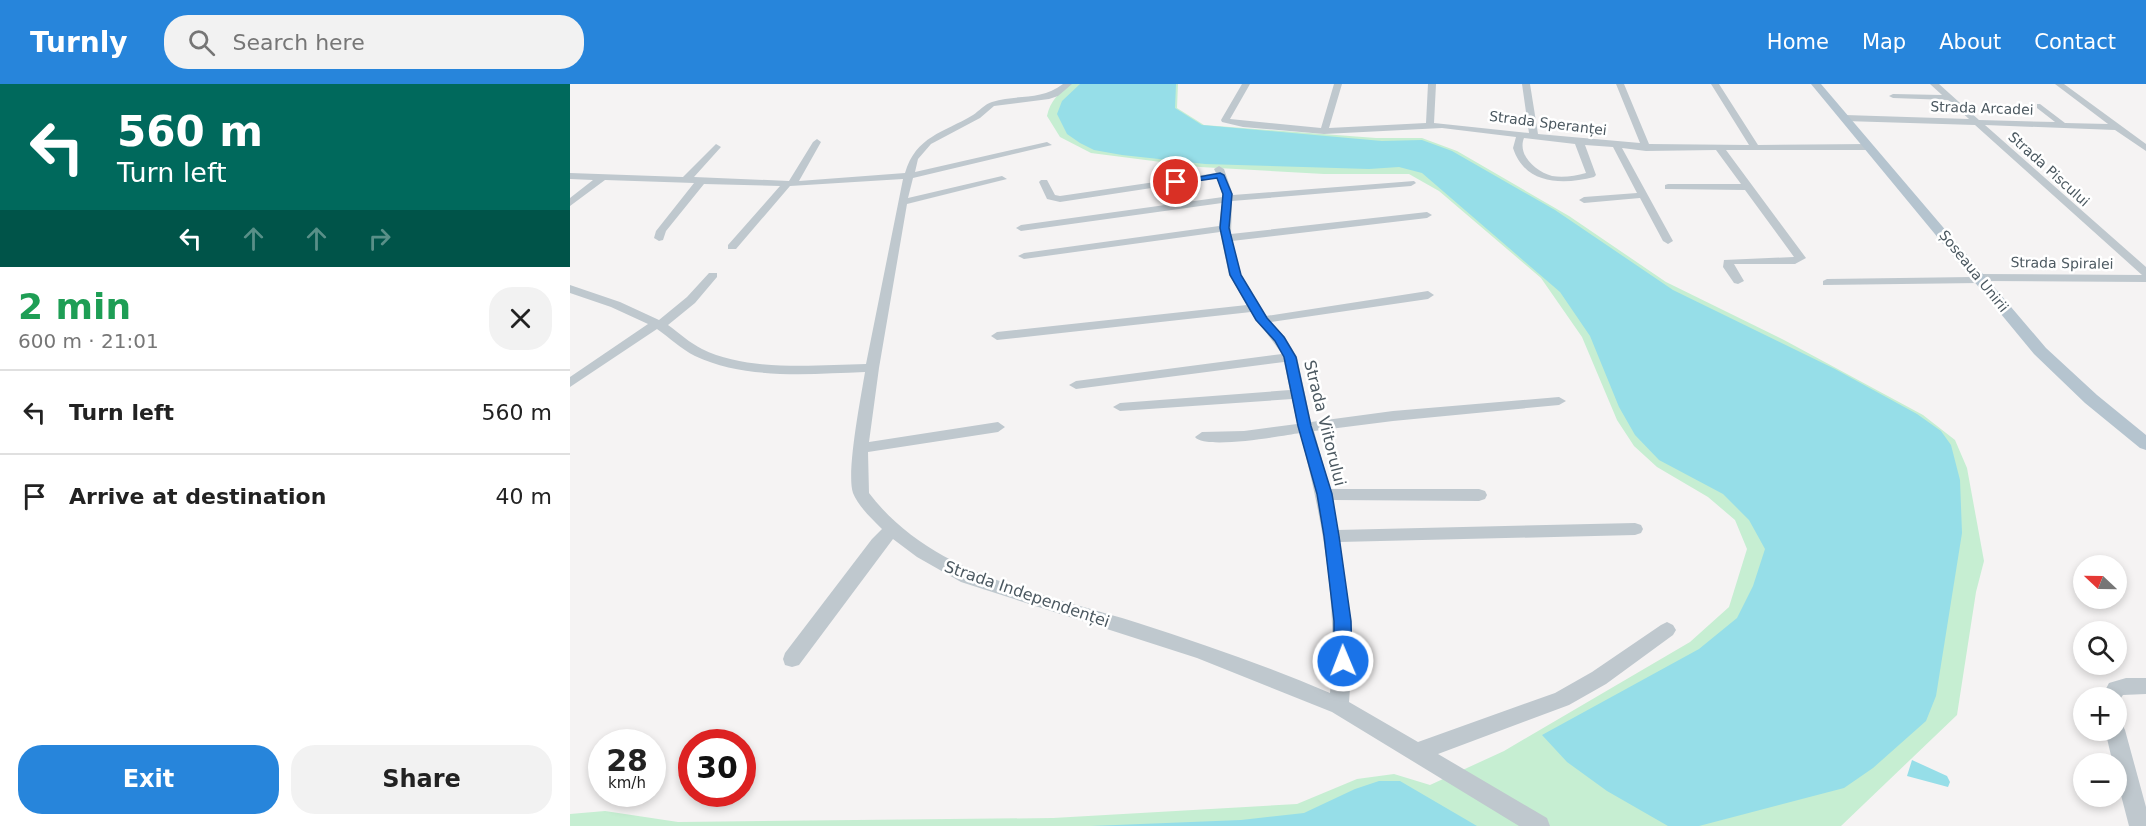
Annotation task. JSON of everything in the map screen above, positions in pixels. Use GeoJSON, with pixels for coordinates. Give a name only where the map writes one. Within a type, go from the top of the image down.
{"type":"FeatureCollection","features":[{"type":"Feature","properties":{"kind":"main road","name":"Șoseaua Unirii"},"geometry":{"type":"LineString","coordinates":[[1816,84],[2030,340],[2058,369],[2146,444]]}},
{"type":"Feature","properties":{"kind":"street","name":"Strada Independenței"},"geometry":{"type":"LineString","coordinates":[[1068,84],[1055,94],[1046,97],[993,104],[977,116],[928,142],[914,158],[902,202],[872,368],[861,448],[859,486],[861,494],[893,528],[939,563],[967,577],[1255,671],[1339,706],[1539,826]]}},
{"type":"Feature","properties":{"kind":"street","name":"Strada Speranței"},"geometry":{"type":"LineString","coordinates":[[1246,84],[1225,120],[1243,124],[1324,131],[1430,124],[1646,148],[1869,147]]}},
{"type":"Feature","properties":{"kind":"street"},"geometry":{"type":"LineString","coordinates":[[1324,131],[1338,84]]}},
{"type":"Feature","properties":{"kind":"street"},"geometry":{"type":"LineString","coordinates":[[1430,124],[1432,84]]}},
{"type":"Feature","properties":{"kind":"street"},"geometry":{"type":"LineString","coordinates":[[1526,84],[1534,136]]}},
{"type":"Feature","properties":{"kind":"street"},"geometry":{"type":"LineString","coordinates":[[1620,84],[1646,148]]}},
{"type":"Feature","properties":{"kind":"street"},"geometry":{"type":"LineString","coordinates":[[1715,84],[1755,148]]}},
{"type":"Feature","properties":{"kind":"street","name":"Strada Piscului"},"geometry":{"type":"LineString","coordinates":[[1934,84],[2146,273]]}},
{"type":"Feature","properties":{"kind":"street"},"geometry":{"type":"LineString","coordinates":[[2059,84],[2146,148]]}},
{"type":"Feature","properties":{"kind":"street"},"geometry":{"type":"LineString","coordinates":[[1893,96],[1950,98]]}},
{"type":"Feature","properties":{"kind":"street"},"geometry":{"type":"LineString","coordinates":[[2040,106],[2063,125]]}},
{"type":"Feature","properties":{"kind":"street","name":"Strada Arcadei"},"geometry":{"type":"LineString","coordinates":[[1845,118],[2118,127]]}},
{"type":"Feature","properties":{"kind":"street"},"geometry":{"type":"LineString","coordinates":[[1522,134],[1517,140],[1516,147],[1522,160],[1553,179],[1591,175],[1579,142]]}},
{"type":"Feature","properties":{"kind":"street"},"geometry":{"type":"LineString","coordinates":[[732,247],[789,184],[817,142]]}},
{"type":"Feature","properties":{"kind":"street"},"geometry":{"type":"LineString","coordinates":[[570,176],[789,184],[908,176],[1047,145]]}},
{"type":"Feature","properties":{"kind":"street"},"geometry":{"type":"LineString","coordinates":[[1616,145],[1668,241]]}},
{"type":"Feature","properties":{"kind":"street"},"geometry":{"type":"LineString","coordinates":[[685,181],[716,147]]}},
{"type":"Feature","properties":{"kind":"street"},"geometry":{"type":"LineString","coordinates":[[1720,148],[1800,260],[1731,261],[1729,267],[1738,280]]}},
{"type":"Feature","properties":{"kind":"street","name":"Strada Viitorului"},"geometry":{"type":"LineString","coordinates":[[1044,182],[1051,197],[1059,199],[1219,172],[1227,190],[1226,233],[1235,275],[1258,314],[1280,340],[1290,357],[1305,426],[1324,494],[1342,621],[1343,661],[1339,706]]}},
{"type":"Feature","properties":{"kind":"street"},"geometry":{"type":"LineString","coordinates":[[570,203],[603,177]]}},
{"type":"Feature","properties":{"kind":"street"},"geometry":{"type":"LineString","coordinates":[[902,202],[1002,179]]}},
{"type":"Feature","properties":{"kind":"street"},"geometry":{"type":"LineString","coordinates":[[659,238],[661,231],[700,182]]}},
{"type":"Feature","properties":{"kind":"street"},"geometry":{"type":"LineString","coordinates":[[1021,228],[1146,209],[1411,183]]}},
{"type":"Feature","properties":{"kind":"street"},"geometry":{"type":"LineString","coordinates":[[1668,187],[1747,187]]}},
{"type":"Feature","properties":{"kind":"street"},"geometry":{"type":"LineString","coordinates":[[1584,200],[1643,195]]}},
{"type":"Feature","properties":{"kind":"street"},"geometry":{"type":"LineString","coordinates":[[1024,256],[1226,233],[1427,215]]}},
{"type":"Feature","properties":{"kind":"street"},"geometry":{"type":"LineString","coordinates":[[570,382],[658,325],[690,300],[713,275]]}},
{"type":"Feature","properties":{"kind":"street","name":"Strada Spiralei"},"geometry":{"type":"LineString","coordinates":[[1827,283],[1979,279],[2146,279]]}},
{"type":"Feature","properties":{"kind":"street"},"geometry":{"type":"LineString","coordinates":[[570,289],[658,325],[697,352],[718,359],[781,368],[872,368]]}},
{"type":"Feature","properties":{"kind":"street"},"geometry":{"type":"LineString","coordinates":[[570,301],[584,293]]}},
{"type":"Feature","properties":{"kind":"street"},"geometry":{"type":"LineString","coordinates":[[997,336],[1258,314],[1428,295]]}},
{"type":"Feature","properties":{"kind":"street"},"geometry":{"type":"LineString","coordinates":[[1076,385],[1290,357]]}},
{"type":"Feature","properties":{"kind":"street"},"geometry":{"type":"LineString","coordinates":[[1120,406],[1299,394]]}},
{"type":"Feature","properties":{"kind":"street"},"geometry":{"type":"LineString","coordinates":[[1202,436],[1244,436],[1296,430],[1305,426],[1559,401]]}},
{"type":"Feature","properties":{"kind":"street"},"geometry":{"type":"LineString","coordinates":[[861,448],[998,427]]}},
{"type":"Feature","properties":{"kind":"street"},"geometry":{"type":"LineString","coordinates":[[1324,494],[1479,495]]}},
{"type":"Feature","properties":{"kind":"street"},"geometry":{"type":"LineString","coordinates":[[1331,531],[1550,524]]}},
{"type":"Feature","properties":{"kind":"street"},"geometry":{"type":"LineString","coordinates":[[792,659],[878,543],[893,528]]}},
{"type":"Feature","properties":{"kind":"street"},"geometry":{"type":"LineString","coordinates":[[1331,531],[1635,529]]}},
{"type":"Feature","properties":{"kind":"street"},"geometry":{"type":"LineString","coordinates":[[1418,752],[1562,699],[1599,678],[1666,630]]}},
{"type":"Feature","properties":{"kind":"street"},"geometry":{"type":"LineString","coordinates":[[2123,687],[2146,686]]}},
{"type":"Feature","properties":{"kind":"street"},"geometry":{"type":"LineString","coordinates":[[2118,741],[2140,826]]}},
{"type":"Feature","properties":{"kind":"green space"},"geometry":{"type":"Polygon","coordinates":[[[1070,84],[1178,84],[1177,108],[1204,125],[1376,138],[1422,138],[1457,151],[1569,216],[1666,282],[1784,340],[1923,415],[1955,440],[1967,468],[1984,561],[1976,592],[1957,715],[1841,826],[570,826],[570,814],[605,811],[678,822],[1053,818],[1297,804],[1357,779],[1394,774],[1430,785],[1504,751],[1690,642],[1729,607],[1747,549],[1735,520],[1708,497],[1657,467],[1634,446],[1617,420],[1582,337],[1541,278],[1439,191],[1409,174],[1324,174],[1200,167],[1091,153],[1060,137],[1047,116],[1050,106],[1070,84]]]}},
{"type":"Feature","properties":{"kind":"water"},"geometry":{"type":"Polygon","coordinates":[[[1080,84],[1176,84],[1175,108],[1202,125],[1382,141],[1422,140],[1452,151],[1555,210],[1673,290],[1835,369],[1917,414],[1941,431],[1951,445],[1960,480],[1962,533],[1936,696],[1926,721],[1873,768],[1844,788],[1699,826],[1668,826],[1607,791],[1567,762],[1542,735],[1699,649],[1737,618],[1753,586],[1765,549],[1749,520],[1723,494],[1659,460],[1635,435],[1619,407],[1590,336],[1560,292],[1422,173],[1399,167],[1369,169],[1205,164],[1094,150],[1067,134],[1057,114],[1062,101],[1080,84]]]}},
{"type":"Feature","properties":{"kind":"water"},"geometry":{"type":"Polygon","coordinates":[[[1912,760],[1947,776],[1950,782],[1948,787],[1907,776],[1912,760]]]}},
{"type":"Feature","properties":{"kind":"water"},"geometry":{"type":"Polygon","coordinates":[[[1379,781],[1400,781],[1477,826],[1091,826],[1241,820],[1304,813],[1355,789],[1379,781]]]}},
{"type":"Feature","properties":{"kind":"route"},"geometry":{"type":"LineString","coordinates":[[1176,182],[1220,175],[1228,194],[1224,228],[1235,275],[1262,320],[1280,340],[1290,357],[1305,426],[1324,494],[1332,536],[1342,621],[1343,661]]}}]}
